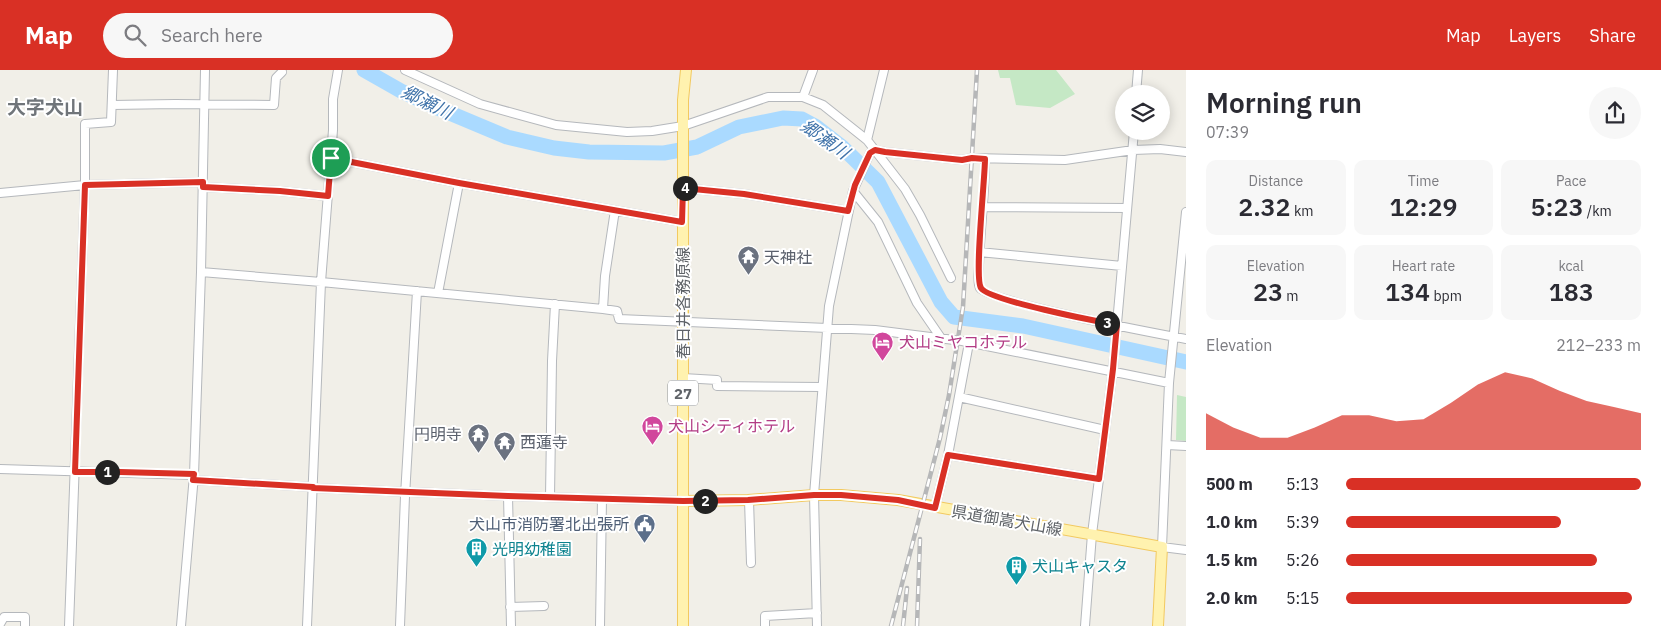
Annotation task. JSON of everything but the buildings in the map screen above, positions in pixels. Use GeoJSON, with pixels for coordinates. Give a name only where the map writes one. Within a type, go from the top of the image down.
{"type":"FeatureCollection","features":[{"type":"Feature","properties":{"kind":"main road","name":"春日井各務原線"},"geometry":{"type":"LineString","coordinates":[[683,626],[682,222],[683,100],[686,70]]}},
{"type":"Feature","properties":{"kind":"main road","name":"県道御嵩犬山線"},"geometry":{"type":"LineString","coordinates":[[683,501],[749,500],[841,495],[882,499],[1162,546]]}},
{"type":"Feature","properties":{"kind":"main road"},"geometry":{"type":"LineString","coordinates":[[1158,626],[1162,546]]}},
{"type":"Feature","properties":{"kind":"street"},"geometry":{"type":"LineString","coordinates":[[69,626],[85,185],[85,124],[111,122],[113,70]]}},
{"type":"Feature","properties":{"kind":"street"},"geometry":{"type":"LineString","coordinates":[[181,626],[193,477],[201,272],[205,70]]}},
{"type":"Feature","properties":{"kind":"street"},"geometry":{"type":"LineString","coordinates":[[308,626],[321,282],[331,158],[332,99],[338,70]]}},
{"type":"Feature","properties":{"kind":"street"},"geometry":{"type":"LineString","coordinates":[[405,70],[480,104],[556,125],[627,132],[683,131],[768,97],[803,97],[823,105],[867,140],[905,189],[951,278]]}},
{"type":"Feature","properties":{"kind":"street"},"geometry":{"type":"LineString","coordinates":[[803,97],[814,70]]}},
{"type":"Feature","properties":{"kind":"street"},"geometry":{"type":"LineString","coordinates":[[867,140],[884,70]]}},
{"type":"Feature","properties":{"kind":"street"},"geometry":{"type":"LineString","coordinates":[[1137,85],[1138,70]]}},
{"type":"Feature","properties":{"kind":"street"},"geometry":{"type":"LineString","coordinates":[[112,105],[205,104],[274,106],[276,78],[282,72]]}},
{"type":"Feature","properties":{"kind":"street"},"geometry":{"type":"LineString","coordinates":[[1085,626],[1092,534],[1113,370],[1134,140]]}},
{"type":"Feature","properties":{"kind":"street"},"geometry":{"type":"LineString","coordinates":[[817,626],[814,495],[829,306],[853,191],[870,153],[875,150],[962,160],[972,158],[1065,160],[1133,150],[1160,149],[1186,152]]}},
{"type":"Feature","properties":{"kind":"street"},"geometry":{"type":"LineString","coordinates":[[331,158],[459,183],[682,222]]}},
{"type":"Feature","properties":{"kind":"street"},"geometry":{"type":"LineString","coordinates":[[985,159],[979,252],[980,288],[986,293],[1025,305],[1117,326],[1186,339]]}},
{"type":"Feature","properties":{"kind":"street"},"geometry":{"type":"LineString","coordinates":[[438,293],[459,183]]}},
{"type":"Feature","properties":{"kind":"street"},"geometry":{"type":"LineString","coordinates":[[0,193],[85,185],[203,184],[328,196]]}},
{"type":"Feature","properties":{"kind":"street"},"geometry":{"type":"LineString","coordinates":[[683,188],[744,194],[848,211]]}},
{"type":"Feature","properties":{"kind":"street"},"geometry":{"type":"LineString","coordinates":[[853,191],[878,222],[917,303],[941,338]]}},
{"type":"Feature","properties":{"kind":"street"},"geometry":{"type":"LineString","coordinates":[[982,207],[1127,208]]}},
{"type":"Feature","properties":{"kind":"street"},"geometry":{"type":"LineString","coordinates":[[603,309],[605,276],[615,210]]}},
{"type":"Feature","properties":{"kind":"street"},"geometry":{"type":"LineString","coordinates":[[1186,212],[1173,336],[1162,546],[1186,550]]}},
{"type":"Feature","properties":{"kind":"street"},"geometry":{"type":"LineString","coordinates":[[979,252],[1122,266]]}},
{"type":"Feature","properties":{"kind":"street"},"geometry":{"type":"LineString","coordinates":[[201,272],[603,309],[617,311],[619,319],[876,330],[969,343],[1113,370],[1170,383]]}},
{"type":"Feature","properties":{"kind":"street"},"geometry":{"type":"LineString","coordinates":[[400,626],[405,492],[417,291]]}},
{"type":"Feature","properties":{"kind":"street"},"geometry":{"type":"LineString","coordinates":[[550,497],[552,361],[555,304]]}},
{"type":"Feature","properties":{"kind":"street"},"geometry":{"type":"LineString","coordinates":[[935,508],[948,455],[969,343]]}},
{"type":"Feature","properties":{"kind":"street"},"geometry":{"type":"LineString","coordinates":[[683,378],[717,380],[717,386],[822,387]]}},
{"type":"Feature","properties":{"kind":"street"},"geometry":{"type":"LineString","coordinates":[[959,397],[1105,430]]}},
{"type":"Feature","properties":{"kind":"street"},"geometry":{"type":"LineString","coordinates":[[1167,445],[1186,446]]}},
{"type":"Feature","properties":{"kind":"street"},"geometry":{"type":"LineString","coordinates":[[948,455],[1099,479]]}},
{"type":"Feature","properties":{"kind":"street"},"geometry":{"type":"LineString","coordinates":[[0,469],[120,472],[313,488],[683,501]]}},
{"type":"Feature","properties":{"kind":"street"},"geometry":{"type":"LineString","coordinates":[[508,496],[511,626]]}},
{"type":"Feature","properties":{"kind":"street"},"geometry":{"type":"LineString","coordinates":[[600,626],[602,499]]}},
{"type":"Feature","properties":{"kind":"street"},"geometry":{"type":"LineString","coordinates":[[749,500],[751,563]]}},
{"type":"Feature","properties":{"kind":"street"},"geometry":{"type":"LineString","coordinates":[[510,607],[544,606]]}},
{"type":"Feature","properties":{"kind":"street"},"geometry":{"type":"LineString","coordinates":[[765,626],[765,616],[817,613]]}},
{"type":"Feature","properties":{"kind":"street"},"geometry":{"type":"LineString","coordinates":[[0,625],[4,616],[25,617],[25,626]]}},
{"type":"Feature","properties":{"kind":"green space"},"geometry":{"type":"Polygon","coordinates":[[[998,70],[1056,70],[1075,94],[1050,108],[1016,105],[1010,78],[1000,78],[998,70]]]}},
{"type":"Feature","properties":{"kind":"green space"},"geometry":{"type":"Polygon","coordinates":[[[1177,395],[1186,397],[1186,441],[1176,440],[1177,395]]]}},
{"type":"Feature","properties":{"kind":"waterway","name":"郷瀬川"},"geometry":{"type":"LineString","coordinates":[[364,70],[401,91],[433,106],[507,137],[554,148],[589,152],[664,153],[697,147],[739,127],[783,118],[802,119],[815,126],[842,147],[878,182],[941,302],[954,317],[1023,326],[1186,362]]}},
{"type":"Feature","properties":{"kind":"railway"},"geometry":{"type":"LineString","coordinates":[[891,626],[940,438],[963,307],[977,70]]}},
{"type":"Feature","properties":{"kind":"railway"},"geometry":{"type":"LineString","coordinates":[[917,626],[920,539]]}},
{"type":"Feature","properties":{"kind":"railway"},"geometry":{"type":"LineString","coordinates":[[903,626],[907,588]]}},
{"type":"Feature","properties":{"kind":"place","name":"天神社"},"geometry":{"type":"Point","coordinates":[748,276]}},
{"type":"Feature","properties":{"kind":"place","name":"犬山ミヤコホテル"},"geometry":{"type":"Point","coordinates":[883,361]}},
{"type":"Feature","properties":{"kind":"place","name":"犬山シティホテル"},"geometry":{"type":"Point","coordinates":[652,445]}},
{"type":"Feature","properties":{"kind":"place","name":"円明寺"},"geometry":{"type":"Point","coordinates":[478,453]}},
{"type":"Feature","properties":{"kind":"place","name":"西蓮寺"},"geometry":{"type":"Point","coordinates":[504,461]}},
{"type":"Feature","properties":{"kind":"place","name":"犬山市消防署北出張所"},"geometry":{"type":"Point","coordinates":[645,543]}},
{"type":"Feature","properties":{"kind":"place","name":"光明幼稚園"},"geometry":{"type":"Point","coordinates":[476,568]}},
{"type":"Feature","properties":{"kind":"place","name":"犬山キャスタ"},"geometry":{"type":"Point","coordinates":[1016,585]}},
{"type":"Feature","properties":{"kind":"district","name":"大字犬山"},"geometry":{"type":"Point","coordinates":[45,107]}},
{"type":"Feature","properties":{"kind":"route"},"geometry":{"type":"LineString","coordinates":[[875,150],[962,160],[972,158],[985,159],[979,252],[980,288],[986,293],[1025,305],[1117,324],[1099,479],[948,455],[935,508],[898,500],[841,495],[694,501],[508,496],[313,488],[193,480],[194,474],[75,472],[85,185],[203,182],[203,187],[280,191],[328,196],[331,158],[459,183],[682,222],[683,188],[744,194],[848,211],[855,185],[870,153],[875,150]]}}]}
